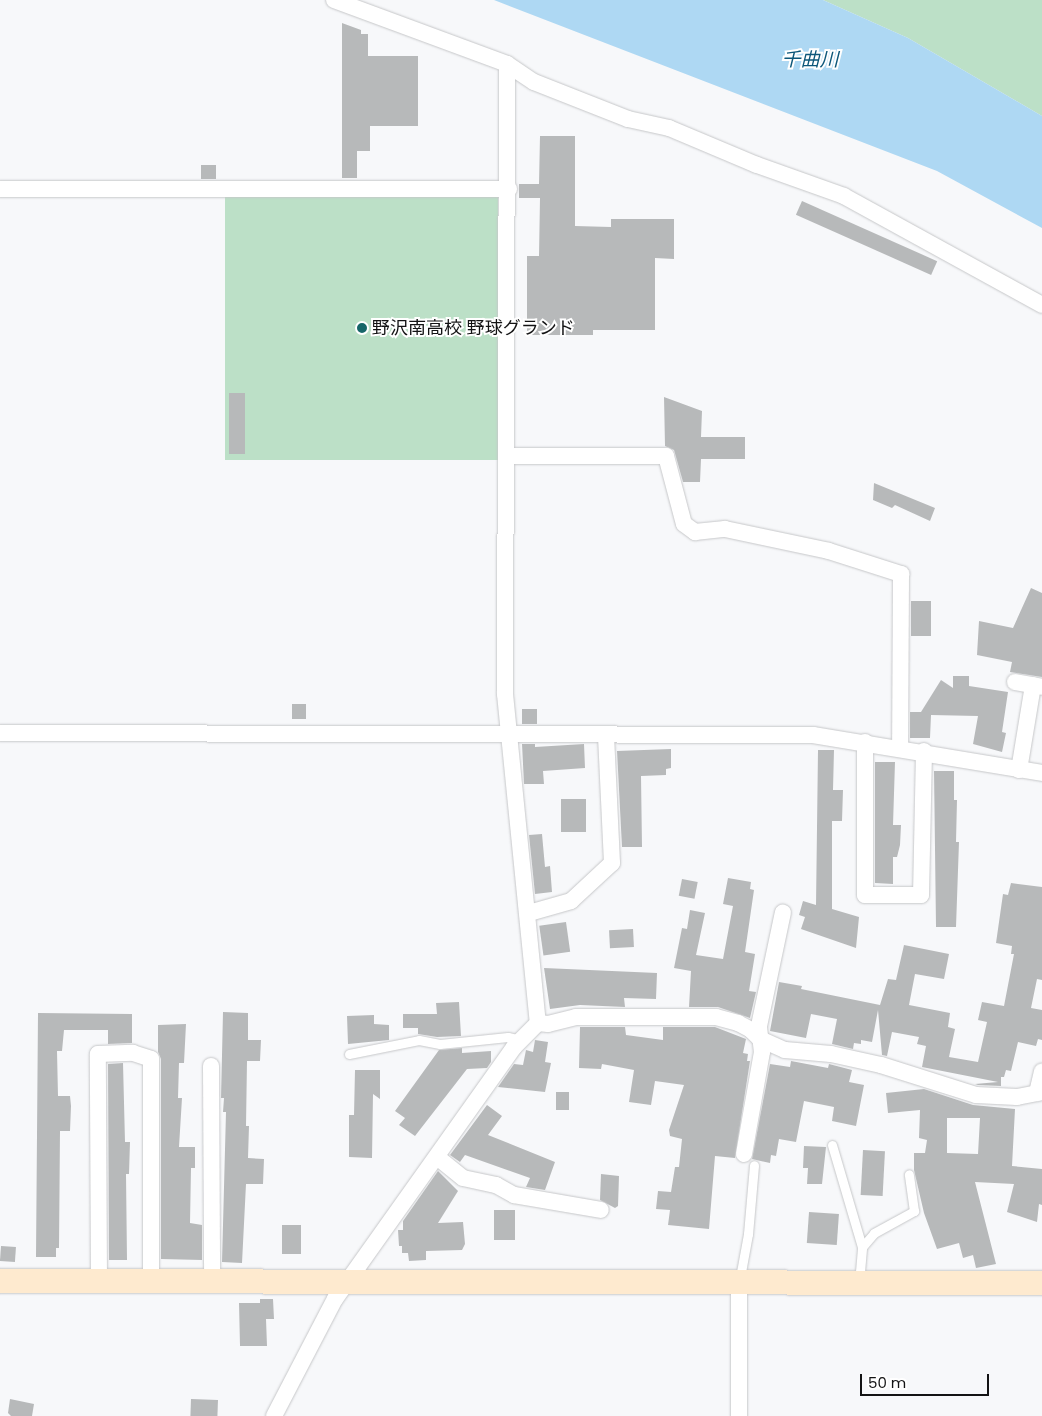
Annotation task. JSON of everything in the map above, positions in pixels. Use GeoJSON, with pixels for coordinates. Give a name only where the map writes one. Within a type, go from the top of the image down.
{"type":"FeatureCollection","features":[{"type":"Feature","properties":{"kind":"street"},"geometry":{"type":"LineString","coordinates":[[334,0],[507,64],[534,82],[619,116],[669,128],[757,165],[844,196],[1042,306]]}},
{"type":"Feature","properties":{"kind":"street"},"geometry":{"type":"LineString","coordinates":[[274,1416],[334,1299],[521,1040],[538,1023],[529,913],[508,733],[506,456],[509,189],[507,64]]}},
{"type":"Feature","properties":{"kind":"street"},"geometry":{"type":"LineString","coordinates":[[0,189],[509,189]]}},
{"type":"Feature","properties":{"kind":"street"},"geometry":{"type":"LineString","coordinates":[[506,456],[666,456],[684,524],[695,532],[726,528],[829,551],[901,574],[900,748]]}},
{"type":"Feature","properties":{"kind":"street"},"geometry":{"type":"LineString","coordinates":[[1015,682],[1037,686],[1019,770]]}},
{"type":"Feature","properties":{"kind":"street"},"geometry":{"type":"LineString","coordinates":[[0,733],[813,735],[924,751],[1042,773]]}},
{"type":"Feature","properties":{"kind":"street"},"geometry":{"type":"LineString","coordinates":[[529,913],[571,901],[612,863],[606,734]]}},
{"type":"Feature","properties":{"kind":"street"},"geometry":{"type":"LineString","coordinates":[[865,742],[865,895],[921,895],[924,751]]}},
{"type":"Feature","properties":{"kind":"street"},"geometry":{"type":"LineString","coordinates":[[749,1160],[762,1052],[759,1026],[783,912]]}},
{"type":"Feature","properties":{"kind":"street"},"geometry":{"type":"LineString","coordinates":[[538,1023],[548,1024],[576,1017],[716,1017],[751,1030],[760,1039],[785,1050],[831,1054],[881,1065],[976,1095],[1018,1097],[1039,1092],[1042,1072]]}},
{"type":"Feature","properties":{"kind":"street"},"geometry":{"type":"LineString","coordinates":[[98,1282],[98,1054],[132,1053],[151,1058],[151,1283]]}},
{"type":"Feature","properties":{"kind":"street"},"geometry":{"type":"LineString","coordinates":[[211,1066],[212,1283]]}},
{"type":"Feature","properties":{"kind":"street"},"geometry":{"type":"LineString","coordinates":[[437,1157],[463,1178],[496,1184],[514,1195],[601,1210]]}},
{"type":"Feature","properties":{"kind":"street"},"geometry":{"type":"LineString","coordinates":[[0,1281],[346,1284],[1042,1283]]}},
{"type":"Feature","properties":{"kind":"street"},"geometry":{"type":"LineString","coordinates":[[739,1283],[739,1416]]}},
{"type":"Feature","properties":{"kind":"lane"},"geometry":{"type":"LineString","coordinates":[[349,1054],[419,1040],[440,1044],[514,1037],[521,1040]]}},
{"type":"Feature","properties":{"kind":"lane"},"geometry":{"type":"LineString","coordinates":[[832,1145],[862,1247],[859,1283]]}},
{"type":"Feature","properties":{"kind":"lane"},"geometry":{"type":"LineString","coordinates":[[739,1283],[748,1234],[749,1160]]}},
{"type":"Feature","properties":{"kind":"lane"},"geometry":{"type":"LineString","coordinates":[[862,1247],[874,1233],[914,1211],[909,1174]]}},
{"type":"Feature","properties":{"kind":"green space"},"geometry":{"type":"Polygon","coordinates":[[[823,0],[1042,0],[1042,116],[908,38],[823,0]]]}},
{"type":"Feature","properties":{"kind":"green space","name":"野沢南高校 野球グランド"},"geometry":{"type":"Polygon","coordinates":[[[225,194],[498,194],[498,460],[225,460],[225,194]]]}},
{"type":"Feature","properties":{"kind":"water","name":"千曲川"},"geometry":{"type":"Polygon","coordinates":[[[494,0],[823,0],[908,38],[1042,116],[1042,228],[937,171],[494,0]]]}},
{"type":"Feature","properties":{"kind":"building"},"geometry":{"type":"Polygon","coordinates":[[[342,23],[361,30],[361,34],[368,34],[368,56],[418,56],[418,126],[370,126],[370,151],[357,151],[357,178],[342,178],[342,23]]]}},
{"type":"Feature","properties":{"kind":"building"},"geometry":{"type":"Polygon","coordinates":[[[540,136],[575,136],[575,226],[611,227],[611,219],[674,219],[674,259],[655,258],[655,330],[593,330],[593,335],[527,335],[527,256],[539,256],[540,198],[519,198],[519,184],[539,184],[540,136]]]}},
{"type":"Feature","properties":{"kind":"building"},"geometry":{"type":"Polygon","coordinates":[[[201,165],[216,165],[216,179],[201,179],[201,165]]]}},
{"type":"Feature","properties":{"kind":"building"},"geometry":{"type":"Polygon","coordinates":[[[802,201],[937,261],[931,275],[796,215],[802,201]]]}},
{"type":"Feature","properties":{"kind":"building"},"geometry":{"type":"Polygon","coordinates":[[[229,393],[245,393],[245,454],[229,454],[229,393]]]}},
{"type":"Feature","properties":{"kind":"building"},"geometry":{"type":"Polygon","coordinates":[[[664,397],[702,411],[701,437],[745,437],[745,459],[701,459],[700,482],[683,482],[674,450],[665,446],[664,397]]]}},
{"type":"Feature","properties":{"kind":"building"},"geometry":{"type":"Polygon","coordinates":[[[874,483],[935,508],[930,521],[895,505],[892,508],[873,500],[874,483]]]}},
{"type":"Feature","properties":{"kind":"building"},"geometry":{"type":"Polygon","coordinates":[[[1031,588],[1042,593],[1042,677],[1010,672],[1012,662],[977,655],[979,621],[1013,628],[1031,588]]]}},
{"type":"Feature","properties":{"kind":"building"},"geometry":{"type":"Polygon","coordinates":[[[911,601],[931,601],[931,636],[911,636],[911,601]]]}},
{"type":"Feature","properties":{"kind":"building"},"geometry":{"type":"Polygon","coordinates":[[[953,676],[969,676],[969,686],[1008,692],[1002,732],[1006,733],[1002,752],[973,744],[978,716],[931,715],[930,738],[910,738],[910,712],[921,712],[941,680],[953,688],[953,676]]]}},
{"type":"Feature","properties":{"kind":"building"},"geometry":{"type":"Polygon","coordinates":[[[292,704],[306,704],[306,719],[292,719],[292,704]]]}},
{"type":"Feature","properties":{"kind":"building"},"geometry":{"type":"Polygon","coordinates":[[[522,709],[537,709],[537,724],[522,724],[522,709]]]}},
{"type":"Feature","properties":{"kind":"building"},"geometry":{"type":"Polygon","coordinates":[[[522,744],[535,744],[535,747],[584,744],[585,768],[543,771],[544,784],[524,784],[522,744]]]}},
{"type":"Feature","properties":{"kind":"building"},"geometry":{"type":"Polygon","coordinates":[[[671,749],[671,768],[666,769],[666,775],[641,776],[642,847],[622,847],[617,751],[671,749]]]}},
{"type":"Feature","properties":{"kind":"building"},"geometry":{"type":"Polygon","coordinates":[[[818,750],[834,750],[833,790],[843,790],[842,821],[832,821],[832,909],[859,917],[856,948],[801,929],[805,917],[799,915],[803,901],[816,905],[818,750]]]}},
{"type":"Feature","properties":{"kind":"building"},"geometry":{"type":"Polygon","coordinates":[[[875,762],[895,762],[893,825],[901,825],[897,857],[893,857],[893,884],[875,883],[875,762]]]}},
{"type":"Feature","properties":{"kind":"building"},"geometry":{"type":"Polygon","coordinates":[[[934,771],[954,771],[954,800],[957,800],[956,842],[959,842],[956,927],[936,927],[934,771]]]}},
{"type":"Feature","properties":{"kind":"building"},"geometry":{"type":"Polygon","coordinates":[[[561,799],[586,799],[586,832],[561,832],[561,799]]]}},
{"type":"Feature","properties":{"kind":"building"},"geometry":{"type":"Polygon","coordinates":[[[542,834],[545,867],[550,866],[552,892],[535,894],[529,835],[542,834]]]}},
{"type":"Feature","properties":{"kind":"building"},"geometry":{"type":"Polygon","coordinates":[[[728,878],[751,882],[750,889],[754,890],[745,952],[755,954],[749,991],[756,992],[750,1018],[718,1007],[689,1007],[691,971],[674,968],[682,928],[687,929],[690,910],[705,913],[696,955],[723,959],[733,906],[723,904],[728,878]]]}},
{"type":"Feature","properties":{"kind":"building"},"geometry":{"type":"Polygon","coordinates":[[[682,879],[698,882],[694,899],[679,896],[682,879]]]}},
{"type":"Feature","properties":{"kind":"building"},"geometry":{"type":"Polygon","coordinates":[[[1011,883],[1042,887],[1042,980],[1037,979],[1031,1008],[1042,1010],[1042,1040],[1038,1039],[1036,1046],[1018,1042],[1011,1071],[1006,1070],[1004,1077],[1001,1077],[1001,1086],[978,1085],[975,1084],[998,1082],[922,1067],[926,1046],[917,1044],[919,1037],[892,1032],[887,1056],[882,1055],[878,1010],[872,1042],[861,1040],[861,1044],[854,1043],[853,1049],[832,1044],[837,1019],[811,1014],[806,1038],[770,1031],[779,982],[802,986],[801,989],[880,1005],[888,979],[896,980],[904,945],[949,954],[944,979],[915,974],[909,1005],[950,1013],[948,1027],[955,1029],[949,1057],[978,1062],[987,1022],[978,1020],[982,1002],[1004,1006],[1014,954],[1011,954],[1012,946],[996,943],[1003,894],[1008,895],[1011,883]]]}},
{"type":"Feature","properties":{"kind":"building"},"geometry":{"type":"Polygon","coordinates":[[[566,922],[570,952],[543,955],[539,926],[566,922]]]}},
{"type":"Feature","properties":{"kind":"building"},"geometry":{"type":"Polygon","coordinates":[[[633,929],[634,947],[610,948],[609,930],[633,929]]]}},
{"type":"Feature","properties":{"kind":"building"},"geometry":{"type":"Polygon","coordinates":[[[544,968],[657,973],[656,999],[624,998],[625,1007],[580,1005],[550,1009],[544,968]]]}},
{"type":"Feature","properties":{"kind":"building"},"geometry":{"type":"Polygon","coordinates":[[[459,1002],[461,1036],[437,1037],[418,1034],[418,1028],[403,1028],[403,1014],[437,1014],[436,1003],[459,1002]]]}},
{"type":"Feature","properties":{"kind":"building"},"geometry":{"type":"Polygon","coordinates":[[[223,1012],[248,1013],[248,1040],[261,1040],[260,1061],[247,1061],[246,1126],[249,1126],[248,1158],[264,1159],[263,1184],[246,1184],[242,1263],[222,1262],[226,1112],[223,1112],[224,1098],[221,1098],[223,1012]]]}},
{"type":"Feature","properties":{"kind":"building"},"geometry":{"type":"Polygon","coordinates":[[[38,1013],[132,1014],[132,1043],[108,1044],[108,1030],[64,1030],[62,1051],[57,1051],[58,1096],[70,1096],[71,1106],[70,1131],[60,1131],[59,1248],[56,1248],[56,1257],[36,1257],[38,1013]]]}},
{"type":"Feature","properties":{"kind":"building"},"geometry":{"type":"Polygon","coordinates":[[[374,1015],[374,1024],[389,1025],[389,1040],[348,1044],[347,1016],[374,1015]]]}},
{"type":"Feature","properties":{"kind":"building"},"geometry":{"type":"Polygon","coordinates":[[[186,1024],[184,1063],[179,1063],[178,1098],[182,1098],[179,1147],[195,1147],[195,1168],[191,1168],[190,1223],[202,1225],[202,1260],[161,1259],[161,1059],[158,1052],[158,1025],[186,1024]]]}},
{"type":"Feature","properties":{"kind":"building"},"geometry":{"type":"Polygon","coordinates":[[[580,1027],[625,1027],[626,1035],[663,1040],[663,1027],[715,1027],[746,1039],[743,1053],[748,1054],[747,1061],[750,1061],[735,1158],[715,1156],[709,1229],[668,1225],[670,1210],[656,1209],[658,1191],[671,1192],[675,1167],[679,1167],[682,1139],[670,1136],[669,1130],[684,1085],[655,1081],[651,1105],[629,1102],[634,1070],[602,1064],[601,1069],[579,1068],[580,1027]]]}},
{"type":"Feature","properties":{"kind":"building"},"geometry":{"type":"Polygon","coordinates":[[[535,1040],[548,1042],[545,1062],[551,1063],[545,1092],[498,1087],[514,1064],[523,1065],[526,1050],[533,1052],[535,1040]]]}},
{"type":"Feature","properties":{"kind":"building"},"geometry":{"type":"Polygon","coordinates":[[[462,1048],[462,1053],[491,1051],[491,1062],[487,1068],[467,1069],[415,1136],[399,1125],[405,1118],[395,1111],[439,1050],[462,1048]]]}},
{"type":"Feature","properties":{"kind":"building"},"geometry":{"type":"Polygon","coordinates":[[[791,1061],[828,1068],[829,1064],[852,1070],[849,1082],[864,1085],[856,1126],[832,1121],[834,1107],[804,1101],[796,1142],[779,1139],[776,1156],[771,1155],[770,1163],[752,1159],[770,1064],[790,1067],[791,1061]]]}},
{"type":"Feature","properties":{"kind":"building"},"geometry":{"type":"Polygon","coordinates":[[[123,1063],[125,1142],[130,1142],[129,1174],[126,1174],[127,1260],[109,1260],[108,1064],[123,1063]]]}},
{"type":"Feature","properties":{"kind":"building"},"geometry":{"type":"Polygon","coordinates":[[[355,1070],[380,1070],[380,1099],[373,1094],[372,1158],[349,1157],[349,1115],[354,1115],[355,1070]]]}},
{"type":"Feature","properties":{"kind":"building"},"geometry":{"type":"Polygon","coordinates":[[[924,1089],[973,1105],[1015,1109],[1012,1166],[1042,1169],[1042,1205],[1039,1204],[1037,1222],[1007,1212],[1014,1184],[975,1182],[996,1264],[976,1268],[973,1255],[963,1258],[959,1243],[937,1249],[924,1213],[914,1170],[914,1153],[925,1153],[927,1140],[919,1138],[920,1110],[888,1113],[886,1093],[924,1089]],[[947,1118],[947,1153],[978,1154],[980,1118],[947,1118]]]}},
{"type":"Feature","properties":{"kind":"building"},"geometry":{"type":"Polygon","coordinates":[[[556,1092],[569,1092],[569,1110],[556,1110],[556,1092]]]}},
{"type":"Feature","properties":{"kind":"building"},"geometry":{"type":"Polygon","coordinates":[[[487,1105],[502,1116],[488,1135],[555,1162],[545,1190],[526,1187],[530,1178],[465,1155],[460,1162],[450,1155],[487,1105]]]}},
{"type":"Feature","properties":{"kind":"building"},"geometry":{"type":"Polygon","coordinates":[[[804,1146],[826,1147],[822,1184],[807,1184],[808,1168],[803,1168],[804,1146]]]}},
{"type":"Feature","properties":{"kind":"building"},"geometry":{"type":"Polygon","coordinates":[[[863,1150],[885,1151],[883,1196],[861,1195],[863,1150]]]}},
{"type":"Feature","properties":{"kind":"building"},"geometry":{"type":"Polygon","coordinates":[[[438,1171],[458,1191],[438,1223],[463,1222],[465,1244],[462,1250],[426,1251],[426,1260],[409,1261],[408,1253],[402,1253],[402,1246],[399,1246],[398,1230],[403,1230],[403,1221],[438,1171]]]}},
{"type":"Feature","properties":{"kind":"building"},"geometry":{"type":"Polygon","coordinates":[[[601,1174],[619,1176],[618,1206],[615,1208],[600,1200],[601,1174]]]}},
{"type":"Feature","properties":{"kind":"building"},"geometry":{"type":"Polygon","coordinates":[[[494,1210],[515,1210],[515,1240],[494,1240],[494,1210]]]}},
{"type":"Feature","properties":{"kind":"building"},"geometry":{"type":"Polygon","coordinates":[[[809,1212],[839,1214],[837,1245],[807,1243],[809,1212]]]}},
{"type":"Feature","properties":{"kind":"building"},"geometry":{"type":"Polygon","coordinates":[[[282,1225],[301,1225],[301,1254],[282,1254],[282,1225]]]}},
{"type":"Feature","properties":{"kind":"building"},"geometry":{"type":"Polygon","coordinates":[[[1,1246],[16,1247],[15,1262],[0,1261],[1,1246]]]}},
{"type":"Feature","properties":{"kind":"building"},"geometry":{"type":"Polygon","coordinates":[[[260,1299],[273,1299],[274,1319],[266,1319],[267,1346],[240,1346],[239,1303],[260,1303],[260,1299]]]}},
{"type":"Feature","properties":{"kind":"building"},"geometry":{"type":"Polygon","coordinates":[[[10,1399],[34,1404],[32,1416],[11,1416],[8,1413],[10,1399]]]}},
{"type":"Feature","properties":{"kind":"building"},"geometry":{"type":"Polygon","coordinates":[[[191,1399],[218,1400],[217,1416],[190,1416],[191,1399]]]}},
{"type":"Feature","properties":{"kind":"place","name":"野沢南高校 野球グランド"},"geometry":{"type":"Point","coordinates":[362,328]}}]}
